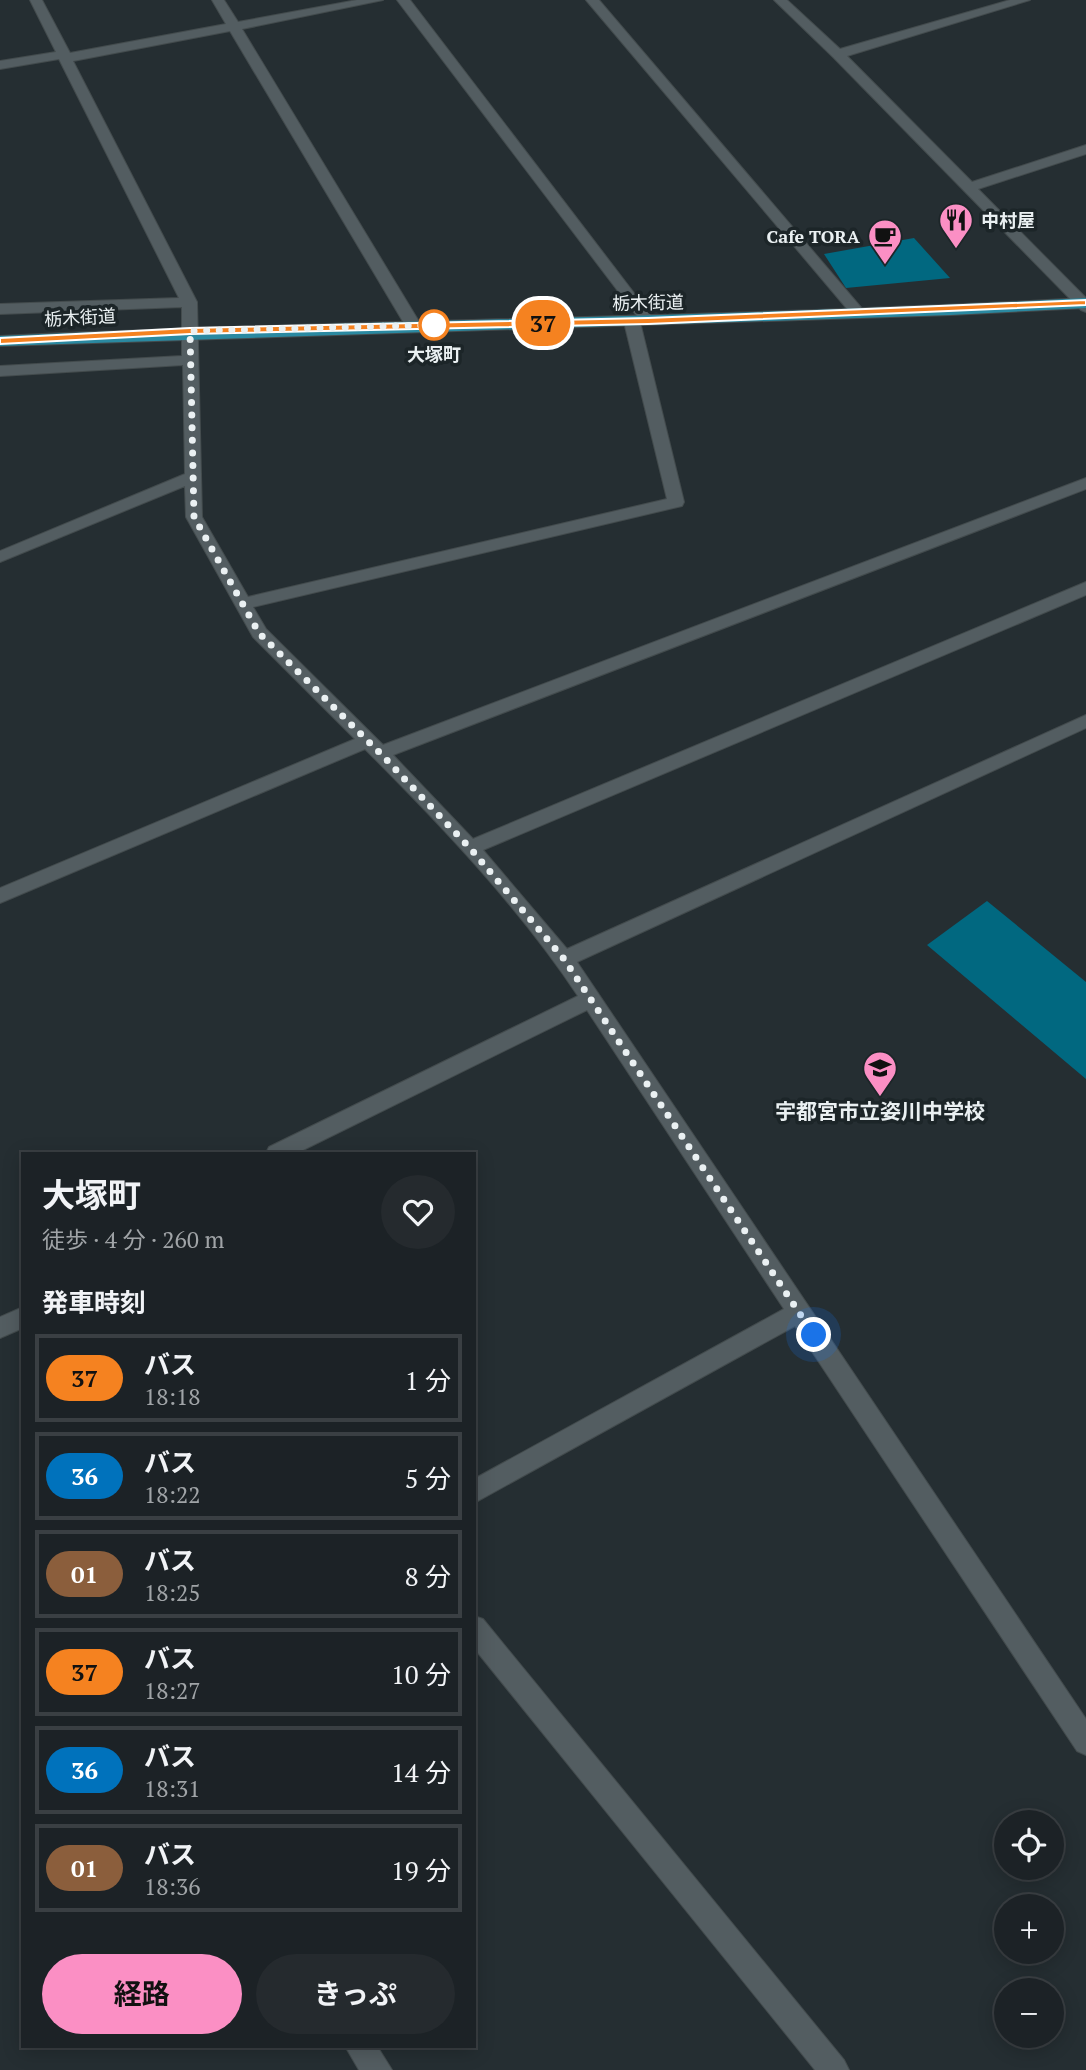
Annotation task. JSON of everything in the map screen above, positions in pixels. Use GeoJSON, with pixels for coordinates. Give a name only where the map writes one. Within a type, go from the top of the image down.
{"type":"FeatureCollection","features":[{"type":"Feature","properties":{"kind":"main road","name":"栃木街道"},"geometry":{"type":"LineString","coordinates":[[0,341],[190,331],[640,321],[1084,304]]}},
{"type":"Feature","properties":{"kind":"street"},"geometry":{"type":"LineString","coordinates":[[36,0],[189,302],[194,517],[259,633],[374,747],[470,848],[564,959],[1086,1742]]}},
{"type":"Feature","properties":{"kind":"street"},"geometry":{"type":"LineString","coordinates":[[218,0],[413,325]]}},
{"type":"Feature","properties":{"kind":"street"},"geometry":{"type":"LineString","coordinates":[[0,65],[65,56],[377,0]]}},
{"type":"Feature","properties":{"kind":"street"},"geometry":{"type":"LineString","coordinates":[[243,604],[676,502],[640,321],[403,0]]}},
{"type":"Feature","properties":{"kind":"street"},"geometry":{"type":"LineString","coordinates":[[592,0],[859,314]]}},
{"type":"Feature","properties":{"kind":"street"},"geometry":{"type":"LineString","coordinates":[[780,0],[838,54],[1084,304]]}},
{"type":"Feature","properties":{"kind":"street"},"geometry":{"type":"LineString","coordinates":[[838,54],[1024,0]]}},
{"type":"Feature","properties":{"kind":"street"},"geometry":{"type":"LineString","coordinates":[[968,188],[1086,149]]}},
{"type":"Feature","properties":{"kind":"street"},"geometry":{"type":"LineString","coordinates":[[0,309],[189,302]]}},
{"type":"Feature","properties":{"kind":"street"},"geometry":{"type":"LineString","coordinates":[[0,371],[191,360]]}},
{"type":"Feature","properties":{"kind":"street"},"geometry":{"type":"LineString","coordinates":[[0,557],[194,477]]}},
{"type":"Feature","properties":{"kind":"street"},"geometry":{"type":"LineString","coordinates":[[0,896],[374,747],[1086,483]]}},
{"type":"Feature","properties":{"kind":"street"},"geometry":{"type":"LineString","coordinates":[[470,848],[1086,588]]}},
{"type":"Feature","properties":{"kind":"street"},"geometry":{"type":"LineString","coordinates":[[564,959],[1086,721]]}},
{"type":"Feature","properties":{"kind":"street"},"geometry":{"type":"LineString","coordinates":[[278,1152],[591,999]]}},
{"type":"Feature","properties":{"kind":"street"},"geometry":{"type":"LineString","coordinates":[[476,1491],[799,1312]]}},
{"type":"Feature","properties":{"kind":"street"},"geometry":{"type":"LineString","coordinates":[[1,1328],[21,1318]]}},
{"type":"Feature","properties":{"kind":"street"},"geometry":{"type":"LineString","coordinates":[[476,1630],[834,2070]]}},
{"type":"Feature","properties":{"kind":"street"},"geometry":{"type":"LineString","coordinates":[[361,2048],[377,2070]]}},
{"type":"Feature","properties":{"kind":"building","name":"Cafe TORA"},"geometry":{"type":"Polygon","coordinates":[[[914,238],[950,278],[846,288],[824,254],[914,238]]]}},
{"type":"Feature","properties":{"kind":"building"},"geometry":{"type":"Polygon","coordinates":[[[987,901],[1086,982],[1086,1079],[927,945],[987,901]]]}},
{"type":"Feature","properties":{"kind":"bus line","name":"37"},"geometry":{"type":"LineString","coordinates":[[0,341],[190,331],[648,321],[951,311],[1086,303]]}},
{"type":"Feature","properties":{"kind":"place","name":"中村屋"},"geometry":{"type":"Point","coordinates":[956,250]}},
{"type":"Feature","properties":{"kind":"place","name":"Cafe TORA"},"geometry":{"type":"Point","coordinates":[885,266]}},
{"type":"Feature","properties":{"kind":"place","name":"大塚町"},"geometry":{"type":"Point","coordinates":[434,325]}},
{"type":"Feature","properties":{"kind":"place","name":"宇都宮市立姿川中学校"},"geometry":{"type":"Point","coordinates":[880,1098]}},
{"type":"Feature","properties":{"kind":"route"},"geometry":{"type":"LineString","coordinates":[[434,325],[440,325],[190,331],[194,517],[259,633],[380,753],[470,848],[564,959],[814,1335]]}}]}
